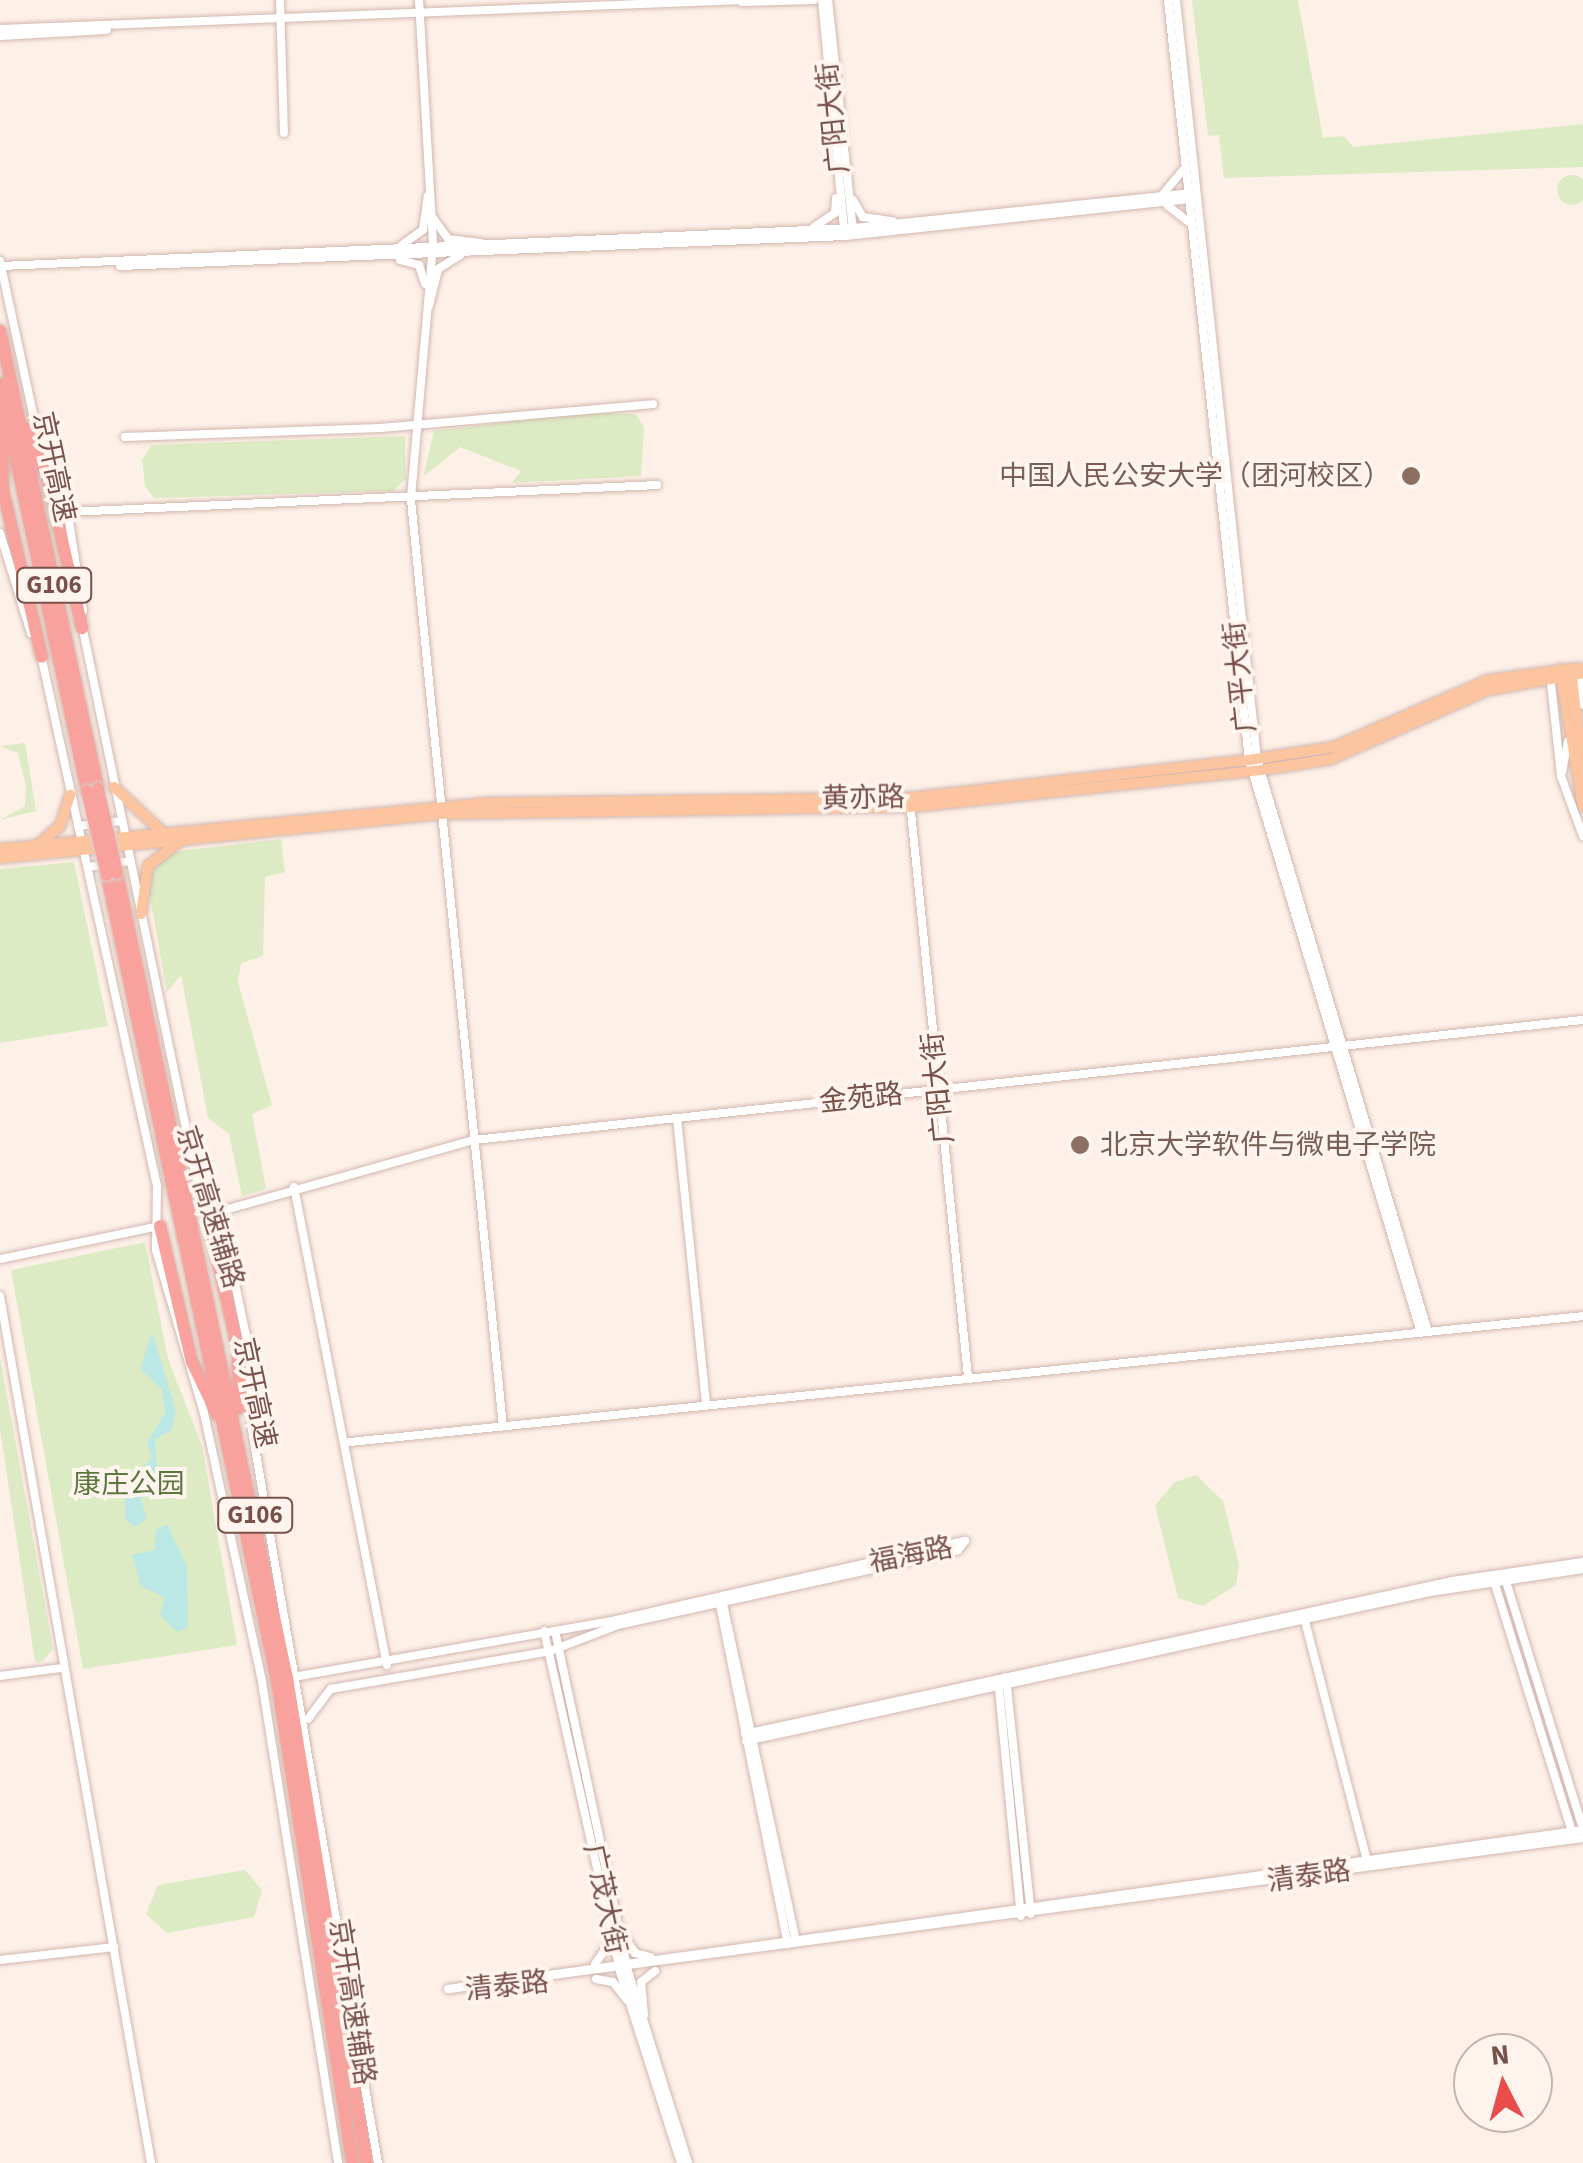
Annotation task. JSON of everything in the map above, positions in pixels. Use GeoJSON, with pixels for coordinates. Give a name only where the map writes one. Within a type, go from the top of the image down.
{"type":"FeatureCollection","features":[{"type":"Feature","properties":{"kind":"highway","name":"京开高速"},"geometry":{"type":"LineString","coordinates":[[0,332],[3,384],[233,1436],[366,2163]]}},
{"type":"Feature","properties":{"kind":"highway"},"geometry":{"type":"LineString","coordinates":[[3,384],[48,478],[82,628]]}},
{"type":"Feature","properties":{"kind":"highway"},"geometry":{"type":"LineString","coordinates":[[3,384],[3,490],[42,657]]}},
{"type":"Feature","properties":{"kind":"highway"},"geometry":{"type":"LineString","coordinates":[[207,1215],[238,1349],[233,1436]]}},
{"type":"Feature","properties":{"kind":"highway"},"geometry":{"type":"LineString","coordinates":[[160,1226],[192,1362],[233,1436]]}},
{"type":"Feature","properties":{"kind":"highway","name":"京开高速"},"geometry":{"type":"LineString","coordinates":[[233,1436],[277,1680],[354,2163]]}},
{"type":"Feature","properties":{"kind":"main road","name":"黄亦路"},"geometry":{"type":"LineString","coordinates":[[127,841],[166,832],[443,810],[909,802],[1331,759],[1467,698],[1569,672]]}},
{"type":"Feature","properties":{"kind":"main road"},"geometry":{"type":"LineString","coordinates":[[1569,672],[1568,742],[1583,806]]}},
{"type":"Feature","properties":{"kind":"main road"},"geometry":{"type":"LineString","coordinates":[[1569,672],[1583,772]]}},
{"type":"Feature","properties":{"kind":"main road"},"geometry":{"type":"LineString","coordinates":[[114,787],[166,832]]}},
{"type":"Feature","properties":{"kind":"main road"},"geometry":{"type":"LineString","coordinates":[[38,845],[60,826],[70,795]]}},
{"type":"Feature","properties":{"kind":"main road","name":"黄亦路"},"geometry":{"type":"LineString","coordinates":[[127,841],[186,839],[443,810]]}},
{"type":"Feature","properties":{"kind":"main road"},"geometry":{"type":"LineString","coordinates":[[142,914],[148,866],[186,839]]}},
{"type":"Feature","properties":{"kind":"main road"},"geometry":{"type":"LineString","coordinates":[[0,858],[127,841]]}},
{"type":"Feature","properties":{"kind":"main road"},"geometry":{"type":"LineString","coordinates":[[0,849],[83,845]]}},
{"type":"Feature","properties":{"kind":"street"},"geometry":{"type":"LineString","coordinates":[[280,0],[284,133]]}},
{"type":"Feature","properties":{"kind":"street"},"geometry":{"type":"LineString","coordinates":[[420,0],[432,250],[410,500],[503,1426]]}},
{"type":"Feature","properties":{"kind":"street"},"geometry":{"type":"LineString","coordinates":[[0,32],[814,0]]}},
{"type":"Feature","properties":{"kind":"street","name":"广阳大街"},"geometry":{"type":"LineString","coordinates":[[825,0],[840,179],[849,232]]}},
{"type":"Feature","properties":{"kind":"street","name":"广阳大街"},"geometry":{"type":"LineString","coordinates":[[825,0],[850,191],[849,232]]}},
{"type":"Feature","properties":{"kind":"street","name":"广平大街"},"geometry":{"type":"LineString","coordinates":[[1168,0],[1185,155],[1194,196],[1194,235],[1255,765],[1424,1332]]}},
{"type":"Feature","properties":{"kind":"street","name":"广平大街"},"geometry":{"type":"LineString","coordinates":[[1176,0],[1255,765]]}},
{"type":"Feature","properties":{"kind":"street"},"geometry":{"type":"LineString","coordinates":[[1156,197],[1181,182],[1185,155]]}},
{"type":"Feature","properties":{"kind":"street"},"geometry":{"type":"LineString","coordinates":[[808,230],[835,214],[840,179]]}},
{"type":"Feature","properties":{"kind":"street"},"geometry":{"type":"LineString","coordinates":[[850,191],[863,217],[902,224]]}},
{"type":"Feature","properties":{"kind":"street"},"geometry":{"type":"LineString","coordinates":[[389,248],[422,230],[430,192]]}},
{"type":"Feature","properties":{"kind":"street"},"geometry":{"type":"LineString","coordinates":[[1,266],[371,256],[487,244],[808,230],[849,232],[1194,196]]}},
{"type":"Feature","properties":{"kind":"street"},"geometry":{"type":"LineString","coordinates":[[1,266],[389,248],[471,252],[849,232],[1138,205],[1194,196]]}},
{"type":"Feature","properties":{"kind":"street"},"geometry":{"type":"LineString","coordinates":[[1138,205],[1177,207],[1194,235]]}},
{"type":"Feature","properties":{"kind":"street"},"geometry":{"type":"LineString","coordinates":[[430,208],[448,239],[487,244]]}},
{"type":"Feature","properties":{"kind":"street"},"geometry":{"type":"LineString","coordinates":[[426,310],[438,268],[471,252]]}},
{"type":"Feature","properties":{"kind":"street"},"geometry":{"type":"LineString","coordinates":[[371,256],[419,264],[428,297]]}},
{"type":"Feature","properties":{"kind":"street","name":"京开高速辅路"},"geometry":{"type":"LineString","coordinates":[[1,266],[34,418],[68,512],[82,628],[207,1215],[229,1254],[245,1331],[252,1430],[299,1676],[378,2163]]}},
{"type":"Feature","properties":{"kind":"street"},"geometry":{"type":"LineString","coordinates":[[125,437],[416,425],[653,404]]}},
{"type":"Feature","properties":{"kind":"street"},"geometry":{"type":"LineString","coordinates":[[68,512],[410,500],[657,485]]}},
{"type":"Feature","properties":{"kind":"street","name":"京开高速辅路"},"geometry":{"type":"LineString","coordinates":[[0,534],[42,657],[160,1226],[176,1340],[204,1413],[262,1682],[338,2163]]}},
{"type":"Feature","properties":{"kind":"street"},"geometry":{"type":"LineString","coordinates":[[1569,672],[1583,705]]}},
{"type":"Feature","properties":{"kind":"street"},"geometry":{"type":"LineString","coordinates":[[1569,672],[1561,776],[1583,836]]}},
{"type":"Feature","properties":{"kind":"street"},"geometry":{"type":"LineString","coordinates":[[1561,776],[1568,742]]}},
{"type":"Feature","properties":{"kind":"street","name":"广阳大街"},"geometry":{"type":"LineString","coordinates":[[909,802],[968,1378]]}},
{"type":"Feature","properties":{"kind":"street"},"geometry":{"type":"LineString","coordinates":[[78,826],[122,821]]}},
{"type":"Feature","properties":{"kind":"street"},"geometry":{"type":"LineString","coordinates":[[88,867],[132,861]]}},
{"type":"Feature","properties":{"kind":"street","name":"金苑路"},"geometry":{"type":"LineString","coordinates":[[207,1215],[294,1187],[474,1140],[1583,1020]]}},
{"type":"Feature","properties":{"kind":"street"},"geometry":{"type":"LineString","coordinates":[[677,1118],[706,1405]]}},
{"type":"Feature","properties":{"kind":"street"},"geometry":{"type":"LineString","coordinates":[[294,1187],[350,1442],[387,1665]]}},
{"type":"Feature","properties":{"kind":"street"},"geometry":{"type":"LineString","coordinates":[[0,1260],[160,1226]]}},
{"type":"Feature","properties":{"kind":"street"},"geometry":{"type":"LineString","coordinates":[[0,1296],[110,1948],[151,2163]]}},
{"type":"Feature","properties":{"kind":"street"},"geometry":{"type":"LineString","coordinates":[[350,1442],[1583,1316]]}},
{"type":"Feature","properties":{"kind":"street","name":"福海路"},"geometry":{"type":"LineString","coordinates":[[299,1676],[387,1665],[544,1631],[721,1602],[965,1541],[721,1602],[550,1651],[330,1690],[306,1722]]}},
{"type":"Feature","properties":{"kind":"street"},"geometry":{"type":"LineString","coordinates":[[749,1737],[1303,1616],[1493,1577],[1583,1565]]}},
{"type":"Feature","properties":{"kind":"street"},"geometry":{"type":"LineString","coordinates":[[1504,1575],[1583,1829]]}},
{"type":"Feature","properties":{"kind":"street"},"geometry":{"type":"LineString","coordinates":[[1493,1577],[1576,1836]]}},
{"type":"Feature","properties":{"kind":"street"},"geometry":{"type":"LineString","coordinates":[[721,1602],[792,1944]]}},
{"type":"Feature","properties":{"kind":"street"},"geometry":{"type":"LineString","coordinates":[[1303,1616],[1367,1861]]}},
{"type":"Feature","properties":{"kind":"street","name":"广茂大街"},"geometry":{"type":"LineString","coordinates":[[544,1631],[631,2006],[685,2163]]}},
{"type":"Feature","properties":{"kind":"street","name":"广茂大街"},"geometry":{"type":"LineString","coordinates":[[556,1631],[620,1928],[623,1968],[646,2024],[685,2163]]}},
{"type":"Feature","properties":{"kind":"street"},"geometry":{"type":"LineString","coordinates":[[0,1676],[62,1668]]}},
{"type":"Feature","properties":{"kind":"street"},"geometry":{"type":"LineString","coordinates":[[1002,1682],[1025,1911]]}},
{"type":"Feature","properties":{"kind":"street","name":"清泰路"},"geometry":{"type":"LineString","coordinates":[[1025,1911],[1576,1836],[1583,1829]]}},
{"type":"Feature","properties":{"kind":"street","name":"清泰路"},"geometry":{"type":"LineString","coordinates":[[792,1944],[664,1966],[623,1968],[583,1969],[448,1989],[572,1978],[623,1968],[670,1958],[1367,1861],[1576,1836]]}},
{"type":"Feature","properties":{"kind":"street"},"geometry":{"type":"LineString","coordinates":[[583,1969],[608,1956],[610,1922]]}},
{"type":"Feature","properties":{"kind":"street"},"geometry":{"type":"LineString","coordinates":[[620,1928],[635,1954],[670,1958]]}},
{"type":"Feature","properties":{"kind":"street"},"geometry":{"type":"LineString","coordinates":[[0,1960],[110,1948]]}},
{"type":"Feature","properties":{"kind":"street"},"geometry":{"type":"LineString","coordinates":[[646,2024],[641,1982],[664,1966]]}},
{"type":"Feature","properties":{"kind":"street"},"geometry":{"type":"LineString","coordinates":[[572,1978],[610,1980],[631,2006]]}},
{"type":"Feature","properties":{"kind":"green space"},"geometry":{"type":"Polygon","coordinates":[[[1192,0],[1298,0],[1323,138],[1344,136],[1353,147],[1583,124],[1583,167],[1224,178],[1219,135],[1208,136],[1192,0]]]}},
{"type":"Feature","properties":{"kind":"green space"},"geometry":{"type":"Polygon","coordinates":[[[1572,175],[1583,179],[1587,190],[1583,201],[1572,205],[1561,201],[1557,190],[1561,179],[1572,175]]]}},
{"type":"Feature","properties":{"kind":"green space"},"geometry":{"type":"Polygon","coordinates":[[[584,413],[636,414],[644,427],[641,476],[512,483],[521,471],[460,447],[423,477],[434,431],[584,413]]]}},
{"type":"Feature","properties":{"kind":"green space"},"geometry":{"type":"Polygon","coordinates":[[[405,436],[406,479],[393,491],[154,498],[145,486],[142,460],[151,445],[405,436]]]}},
{"type":"Feature","properties":{"kind":"green space"},"geometry":{"type":"Polygon","coordinates":[[[25,743],[36,811],[0,820],[25,806],[26,787],[18,753],[0,746],[25,743]]]}},
{"type":"Feature","properties":{"kind":"green space"},"geometry":{"type":"Polygon","coordinates":[[[281,839],[285,872],[265,877],[263,956],[241,963],[238,982],[272,1105],[252,1114],[266,1189],[242,1196],[229,1134],[208,1118],[181,975],[167,992],[147,880],[162,853],[281,839]]]}},
{"type":"Feature","properties":{"kind":"green space"},"geometry":{"type":"Polygon","coordinates":[[[74,862],[108,1026],[0,1043],[0,869],[74,862]]]}},
{"type":"Feature","properties":{"kind":"green space","name":"康庄公园"},"geometry":{"type":"Polygon","coordinates":[[[145,1242],[168,1359],[202,1446],[237,1645],[83,1669],[11,1270],[145,1242]]]}},
{"type":"Feature","properties":{"kind":"green space"},"geometry":{"type":"Polygon","coordinates":[[[0,1357],[53,1649],[43,1661],[35,1662],[0,1429],[0,1357]]]}},
{"type":"Feature","properties":{"kind":"green space"},"geometry":{"type":"Polygon","coordinates":[[[1196,1475],[1223,1501],[1239,1565],[1236,1585],[1203,1606],[1178,1598],[1155,1505],[1175,1482],[1196,1475]]]}},
{"type":"Feature","properties":{"kind":"green space"},"geometry":{"type":"Polygon","coordinates":[[[245,1870],[262,1890],[254,1917],[167,1933],[146,1914],[158,1885],[245,1870]]]}},
{"type":"Feature","properties":{"kind":"water"},"geometry":{"type":"Polygon","coordinates":[[[152,1332],[176,1411],[172,1430],[155,1439],[157,1468],[141,1500],[147,1519],[135,1527],[125,1519],[125,1489],[152,1457],[147,1442],[165,1413],[162,1390],[140,1369],[152,1332]]]}},
{"type":"Feature","properties":{"kind":"water"},"geometry":{"type":"Polygon","coordinates":[[[167,1524],[187,1567],[188,1627],[177,1632],[160,1615],[165,1598],[141,1586],[132,1555],[155,1550],[156,1530],[167,1524]]]}},
{"type":"Feature","properties":{"kind":"place","name":"中国人民公安大学（团河校区）"},"geometry":{"type":"Point","coordinates":[1411,476]}},
{"type":"Feature","properties":{"kind":"place","name":"北京大学软件与微电子学院"},"geometry":{"type":"Point","coordinates":[1080,1145]}}]}
